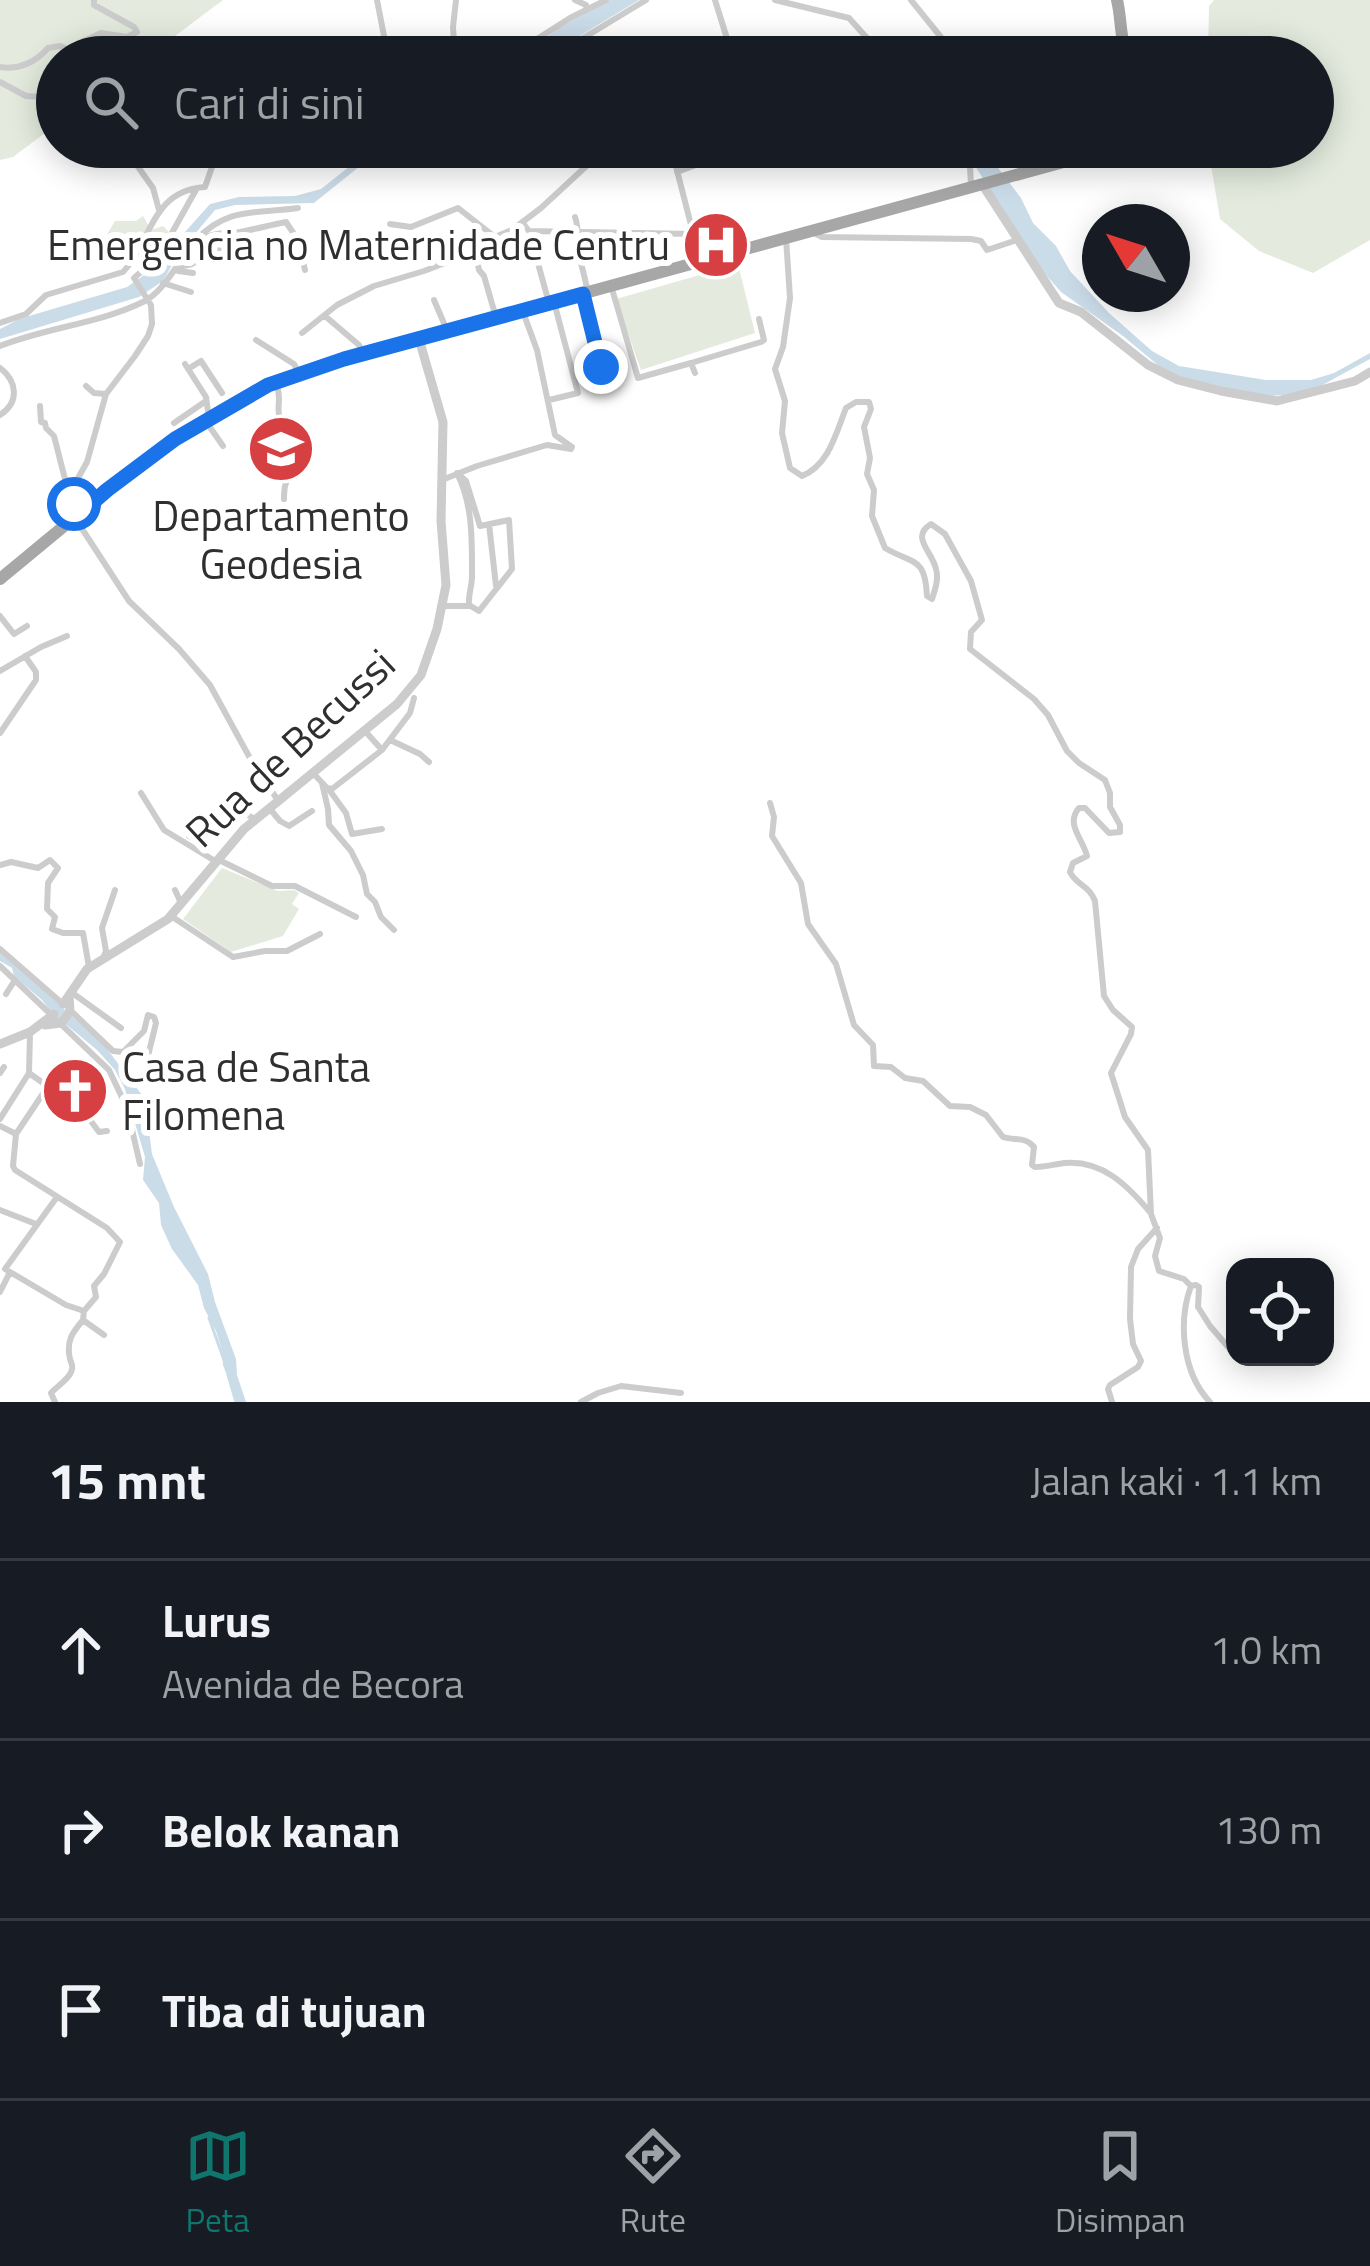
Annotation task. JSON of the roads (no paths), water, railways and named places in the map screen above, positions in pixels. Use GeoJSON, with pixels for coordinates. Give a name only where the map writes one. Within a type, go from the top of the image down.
{"type":"FeatureCollection","features":[{"type":"Feature","properties":{"kind":"main road"},"geometry":{"type":"LineString","coordinates":[[1118,0],[1120,36]]}},
{"type":"Feature","properties":{"kind":"main road"},"geometry":{"type":"LineString","coordinates":[[0,579],[140,464],[207,419],[276,382],[1041,168]]}},
{"type":"Feature","properties":{"kind":"street"},"geometry":{"type":"LineString","coordinates":[[94,0],[94,5],[134,26],[137,32],[129,36]]}},
{"type":"Feature","properties":{"kind":"street"},"geometry":{"type":"LineString","coordinates":[[377,0],[384,36]]}},
{"type":"Feature","properties":{"kind":"street"},"geometry":{"type":"LineString","coordinates":[[454,36],[456,0]]}},
{"type":"Feature","properties":{"kind":"street"},"geometry":{"type":"LineString","coordinates":[[575,0],[586,5],[586,10]]}},
{"type":"Feature","properties":{"kind":"street"},"geometry":{"type":"LineString","coordinates":[[543,36],[606,0]]}},
{"type":"Feature","properties":{"kind":"street"},"geometry":{"type":"LineString","coordinates":[[587,36],[646,0]]}},
{"type":"Feature","properties":{"kind":"street"},"geometry":{"type":"LineString","coordinates":[[715,0],[725,36]]}},
{"type":"Feature","properties":{"kind":"street"},"geometry":{"type":"LineString","coordinates":[[775,0],[849,17],[866,36]]}},
{"type":"Feature","properties":{"kind":"street"},"geometry":{"type":"LineString","coordinates":[[911,0],[940,36]]}},
{"type":"Feature","properties":{"kind":"street"},"geometry":{"type":"LineString","coordinates":[[0,67],[23,66],[36,60]]}},
{"type":"Feature","properties":{"kind":"street"},"geometry":{"type":"LineString","coordinates":[[0,82],[36,97]]}},
{"type":"Feature","properties":{"kind":"street"},"geometry":{"type":"LineString","coordinates":[[139,168],[153,188],[159,209]]}},
{"type":"Feature","properties":{"kind":"street"},"geometry":{"type":"LineString","coordinates":[[0,323],[26,314],[46,296],[123,272],[159,209],[190,188],[205,188],[212,168]]}},
{"type":"Feature","properties":{"kind":"street"},"geometry":{"type":"LineString","coordinates":[[496,318],[479,259],[495,237],[522,222],[584,168]]}},
{"type":"Feature","properties":{"kind":"street"},"geometry":{"type":"LineString","coordinates":[[675,168],[700,262]]}},
{"type":"Feature","properties":{"kind":"street"},"geometry":{"type":"LineString","coordinates":[[676,172],[687,168]]}},
{"type":"Feature","properties":{"kind":"street"},"geometry":{"type":"LineString","coordinates":[[971,168],[1060,304],[1089,317],[1148,365],[1220,395],[1277,401],[1355,381],[1370,372]]}},
{"type":"Feature","properties":{"kind":"street"},"geometry":{"type":"LineString","coordinates":[[1021,168],[1023,173]]}},
{"type":"Feature","properties":{"kind":"street"},"geometry":{"type":"LineString","coordinates":[[197,188],[159,256],[134,278],[152,311],[148,336],[106,394],[87,462],[73,487],[75,518],[130,602],[210,685],[280,821],[289,826],[312,811]]}},
{"type":"Feature","properties":{"kind":"street"},"geometry":{"type":"LineString","coordinates":[[0,346],[148,299],[176,266],[180,254],[219,220],[247,211],[298,208]]}},
{"type":"Feature","properties":{"kind":"street"},"geometry":{"type":"LineString","coordinates":[[390,224],[411,227],[458,208],[495,237]]}},
{"type":"Feature","properties":{"kind":"street"},"geometry":{"type":"LineString","coordinates":[[575,217],[601,367]]}},
{"type":"Feature","properties":{"kind":"street"},"geometry":{"type":"LineString","coordinates":[[201,238],[286,222],[298,240],[305,270]]}},
{"type":"Feature","properties":{"kind":"street"},"geometry":{"type":"LineString","coordinates":[[522,222],[529,231],[578,393],[548,400]]}},
{"type":"Feature","properties":{"kind":"street"},"geometry":{"type":"LineString","coordinates":[[529,231],[693,234]]}},
{"type":"Feature","properties":{"kind":"street"},"geometry":{"type":"LineString","coordinates":[[813,232],[822,237],[971,238],[987,250],[1017,240]]}},
{"type":"Feature","properties":{"kind":"street"},"geometry":{"type":"LineString","coordinates":[[201,238],[214,250],[234,252]]}},
{"type":"Feature","properties":{"kind":"street"},"geometry":{"type":"LineString","coordinates":[[786,238],[790,298],[784,347],[775,368],[785,401],[782,434],[790,467],[802,476],[812,471],[835,442],[846,408],[869,402],[863,427],[870,458],[867,474],[874,490],[872,516],[885,548],[921,568],[927,577],[927,596],[932,599],[936,568],[922,532],[931,524],[940,529],[971,581],[981,616],[971,632],[970,649],[1034,698],[1067,751],[1100,773],[1109,787],[1110,807],[1120,832],[1109,833],[1085,808],[1079,808],[1073,824],[1087,854],[1070,872],[1094,897],[1104,996],[1132,1029],[1111,1073],[1125,1118],[1148,1150],[1151,1214]]}},
{"type":"Feature","properties":{"kind":"street"},"geometry":{"type":"LineString","coordinates":[[193,274],[178,271],[179,267],[214,250]]}},
{"type":"Feature","properties":{"kind":"street"},"geometry":{"type":"LineString","coordinates":[[302,334],[337,305],[374,286],[468,254],[479,259]]}},
{"type":"Feature","properties":{"kind":"street"},"geometry":{"type":"LineString","coordinates":[[163,283],[191,292]]}},
{"type":"Feature","properties":{"kind":"street"},"geometry":{"type":"LineString","coordinates":[[611,286],[638,378],[761,342],[759,319]]}},
{"type":"Feature","properties":{"kind":"street"},"geometry":{"type":"LineString","coordinates":[[434,300],[447,331]]}},
{"type":"Feature","properties":{"kind":"street"},"geometry":{"type":"LineString","coordinates":[[441,480],[547,446],[572,447],[556,435],[524,312]]}},
{"type":"Feature","properties":{"kind":"street"},"geometry":{"type":"LineString","coordinates":[[325,316],[363,354]]}},
{"type":"Feature","properties":{"kind":"street","name":"Rua de Becussi"},"geometry":{"type":"LineString","coordinates":[[57,1019],[89,968],[171,916],[256,820],[321,782],[421,675],[446,585],[441,521],[443,422],[419,339]]}},
{"type":"Feature","properties":{"kind":"street"},"geometry":{"type":"LineString","coordinates":[[256,340],[294,364],[300,374]]}},
{"type":"Feature","properties":{"kind":"street"},"geometry":{"type":"LineString","coordinates":[[222,393],[200,361],[186,367],[206,397],[207,419],[223,446]]}},
{"type":"Feature","properties":{"kind":"street"},"geometry":{"type":"LineString","coordinates":[[691,364],[695,373]]}},
{"type":"Feature","properties":{"kind":"street"},"geometry":{"type":"LineString","coordinates":[[0,368],[14,385],[9,408],[0,415]]}},
{"type":"Feature","properties":{"kind":"street"},"geometry":{"type":"LineString","coordinates":[[276,382],[281,396],[278,412],[301,452],[288,474],[284,499]]}},
{"type":"Feature","properties":{"kind":"street"},"geometry":{"type":"LineString","coordinates":[[86,386],[106,394]]}},
{"type":"Feature","properties":{"kind":"street"},"geometry":{"type":"LineString","coordinates":[[174,423],[206,401]]}},
{"type":"Feature","properties":{"kind":"street"},"geometry":{"type":"LineString","coordinates":[[40,406],[41,422],[54,436],[66,483],[73,487]]}},
{"type":"Feature","properties":{"kind":"street"},"geometry":{"type":"LineString","coordinates":[[457,473],[466,481],[480,526],[509,520],[512,569],[479,611],[470,606],[470,509],[457,473]]}},
{"type":"Feature","properties":{"kind":"street"},"geometry":{"type":"LineString","coordinates":[[489,524],[496,590]]}},
{"type":"Feature","properties":{"kind":"street"},"geometry":{"type":"LineString","coordinates":[[0,616],[14,634],[27,626]]}},
{"type":"Feature","properties":{"kind":"street"},"geometry":{"type":"LineString","coordinates":[[0,671],[67,636]]}},
{"type":"Feature","properties":{"kind":"street"},"geometry":{"type":"LineString","coordinates":[[0,733],[37,676],[25,656]]}},
{"type":"Feature","properties":{"kind":"street"},"geometry":{"type":"LineString","coordinates":[[321,782],[334,788],[382,750],[410,713],[414,698]]}},
{"type":"Feature","properties":{"kind":"street"},"geometry":{"type":"LineString","coordinates":[[365,730],[382,750]]}},
{"type":"Feature","properties":{"kind":"street"},"geometry":{"type":"LineString","coordinates":[[390,740],[429,762]]}},
{"type":"Feature","properties":{"kind":"street"},"geometry":{"type":"LineString","coordinates":[[321,782],[346,813],[352,835],[382,830]]}},
{"type":"Feature","properties":{"kind":"street"},"geometry":{"type":"LineString","coordinates":[[321,782],[329,825],[349,847],[367,894],[394,930]]}},
{"type":"Feature","properties":{"kind":"street"},"geometry":{"type":"LineString","coordinates":[[141,793],[164,830],[216,860],[272,886],[295,886],[356,917]]}},
{"type":"Feature","properties":{"kind":"street"},"geometry":{"type":"LineString","coordinates":[[770,802],[772,838],[802,887],[812,931],[836,964],[854,1025],[873,1046],[874,1066],[923,1081],[950,1106],[986,1114],[1003,1137],[1019,1138],[1034,1147],[1035,1167],[1079,1163],[1106,1172],[1129,1188],[1157,1228],[1157,1268],[1199,1288],[1196,1302],[1203,1317],[1226,1344]]}},
{"type":"Feature","properties":{"kind":"street"},"geometry":{"type":"LineString","coordinates":[[189,836],[219,809],[224,812],[232,804],[256,820]]}},
{"type":"Feature","properties":{"kind":"street"},"geometry":{"type":"LineString","coordinates":[[0,865],[10,862],[38,868],[50,860],[58,868],[48,883],[47,909],[55,917],[52,929],[83,933],[89,968]]}},
{"type":"Feature","properties":{"kind":"street"},"geometry":{"type":"LineString","coordinates":[[103,959],[102,928],[115,890]]}},
{"type":"Feature","properties":{"kind":"street"},"geometry":{"type":"LineString","coordinates":[[175,890],[181,903]]}},
{"type":"Feature","properties":{"kind":"street"},"geometry":{"type":"LineString","coordinates":[[171,916],[233,957],[287,951],[320,934]]}},
{"type":"Feature","properties":{"kind":"street"},"geometry":{"type":"LineString","coordinates":[[0,949],[67,1003],[113,1051],[123,1052],[144,1031],[148,1015],[154,1017],[146,1056],[158,1071]]}},
{"type":"Feature","properties":{"kind":"street"},"geometry":{"type":"LineString","coordinates":[[0,966],[98,1057],[122,1093],[140,1163]]}},
{"type":"Feature","properties":{"kind":"street"},"geometry":{"type":"LineString","coordinates":[[6,994],[15,980]]}},
{"type":"Feature","properties":{"kind":"street"},"geometry":{"type":"LineString","coordinates":[[67,1003],[121,1028]]}},
{"type":"Feature","properties":{"kind":"street"},"geometry":{"type":"LineString","coordinates":[[0,1044],[57,1019]]}},
{"type":"Feature","properties":{"kind":"street"},"geometry":{"type":"LineString","coordinates":[[16,1134],[0,1122],[29,1073],[35,1029]]}},
{"type":"Feature","properties":{"kind":"street"},"geometry":{"type":"LineString","coordinates":[[29,1073],[99,1132],[107,1131]]}},
{"type":"Feature","properties":{"kind":"street"},"geometry":{"type":"LineString","coordinates":[[46,1089],[16,1134],[13,1166],[120,1242],[94,1286],[96,1297],[68,1339],[73,1369],[53,1388],[55,1402]]}},
{"type":"Feature","properties":{"kind":"street"},"geometry":{"type":"LineString","coordinates":[[66,1103],[75,1091]]}},
{"type":"Feature","properties":{"kind":"street"},"geometry":{"type":"LineString","coordinates":[[0,1292],[5,1269],[57,1197]]}},
{"type":"Feature","properties":{"kind":"street"},"geometry":{"type":"LineString","coordinates":[[0,1210],[37,1225]]}},
{"type":"Feature","properties":{"kind":"street"},"geometry":{"type":"LineString","coordinates":[[1112,1402],[1110,1385],[1142,1361],[1133,1344],[1130,1319],[1131,1267],[1138,1249],[1157,1228]]}},
{"type":"Feature","properties":{"kind":"street"},"geometry":{"type":"LineString","coordinates":[[5,1269],[84,1315],[104,1335]]}},
{"type":"Feature","properties":{"kind":"street"},"geometry":{"type":"LineString","coordinates":[[1191,1286],[1184,1311],[1186,1352],[1206,1402]]}},
{"type":"Feature","properties":{"kind":"street"},"geometry":{"type":"LineString","coordinates":[[581,1402],[621,1386],[681,1393]]}},
{"type":"Feature","properties":{"kind":"water"},"geometry":{"type":"Polygon","coordinates":[[[610,0],[639,0],[580,36],[548,36],[610,0]]]}},
{"type":"Feature","properties":{"kind":"water"},"geometry":{"type":"Polygon","coordinates":[[[348,168],[358,168],[314,203],[215,210],[179,253],[163,281],[139,297],[0,339],[0,329],[19,319],[127,287],[150,271],[210,204],[321,189],[348,168]]]}},
{"type":"Feature","properties":{"kind":"water"},"geometry":{"type":"Polygon","coordinates":[[[976,168],[998,168],[1021,198],[1033,223],[1082,284],[1082,307],[1039,267],[976,168]]]}},
{"type":"Feature","properties":{"kind":"water"},"geometry":{"type":"Polygon","coordinates":[[[1089,312],[1108,312],[1152,351],[1179,366],[1266,380],[1311,380],[1370,353],[1370,359],[1315,389],[1271,396],[1171,376],[1089,312]]]}},
{"type":"Feature","properties":{"kind":"water"},"geometry":{"type":"Polygon","coordinates":[[[0,951],[104,1045],[145,1099],[152,1154],[208,1274],[246,1402],[237,1402],[198,1285],[172,1249],[161,1225],[159,1203],[143,1180],[145,1157],[115,1070],[14,976],[12,968],[0,961],[0,951]]]}},
{"type":"Feature","properties":{"kind":"waterway"},"geometry":{"type":"LineString","coordinates":[[209,1318],[224,1360]]}},
{"type":"Feature","properties":{"kind":"waterway"},"geometry":{"type":"LineString","coordinates":[[228,1375],[236,1402]]}},
{"type":"Feature","properties":{"kind":"place","name":"Emergencia no Maternidade Centru"},"geometry":{"type":"Point","coordinates":[716,245]}},
{"type":"Feature","properties":{"kind":"place","name":"Departamento Geodesia"},"geometry":{"type":"Point","coordinates":[281,449]}},
{"type":"Feature","properties":{"kind":"place","name":"Casa de Santa Filomena"},"geometry":{"type":"Point","coordinates":[75,1091]}}]}
